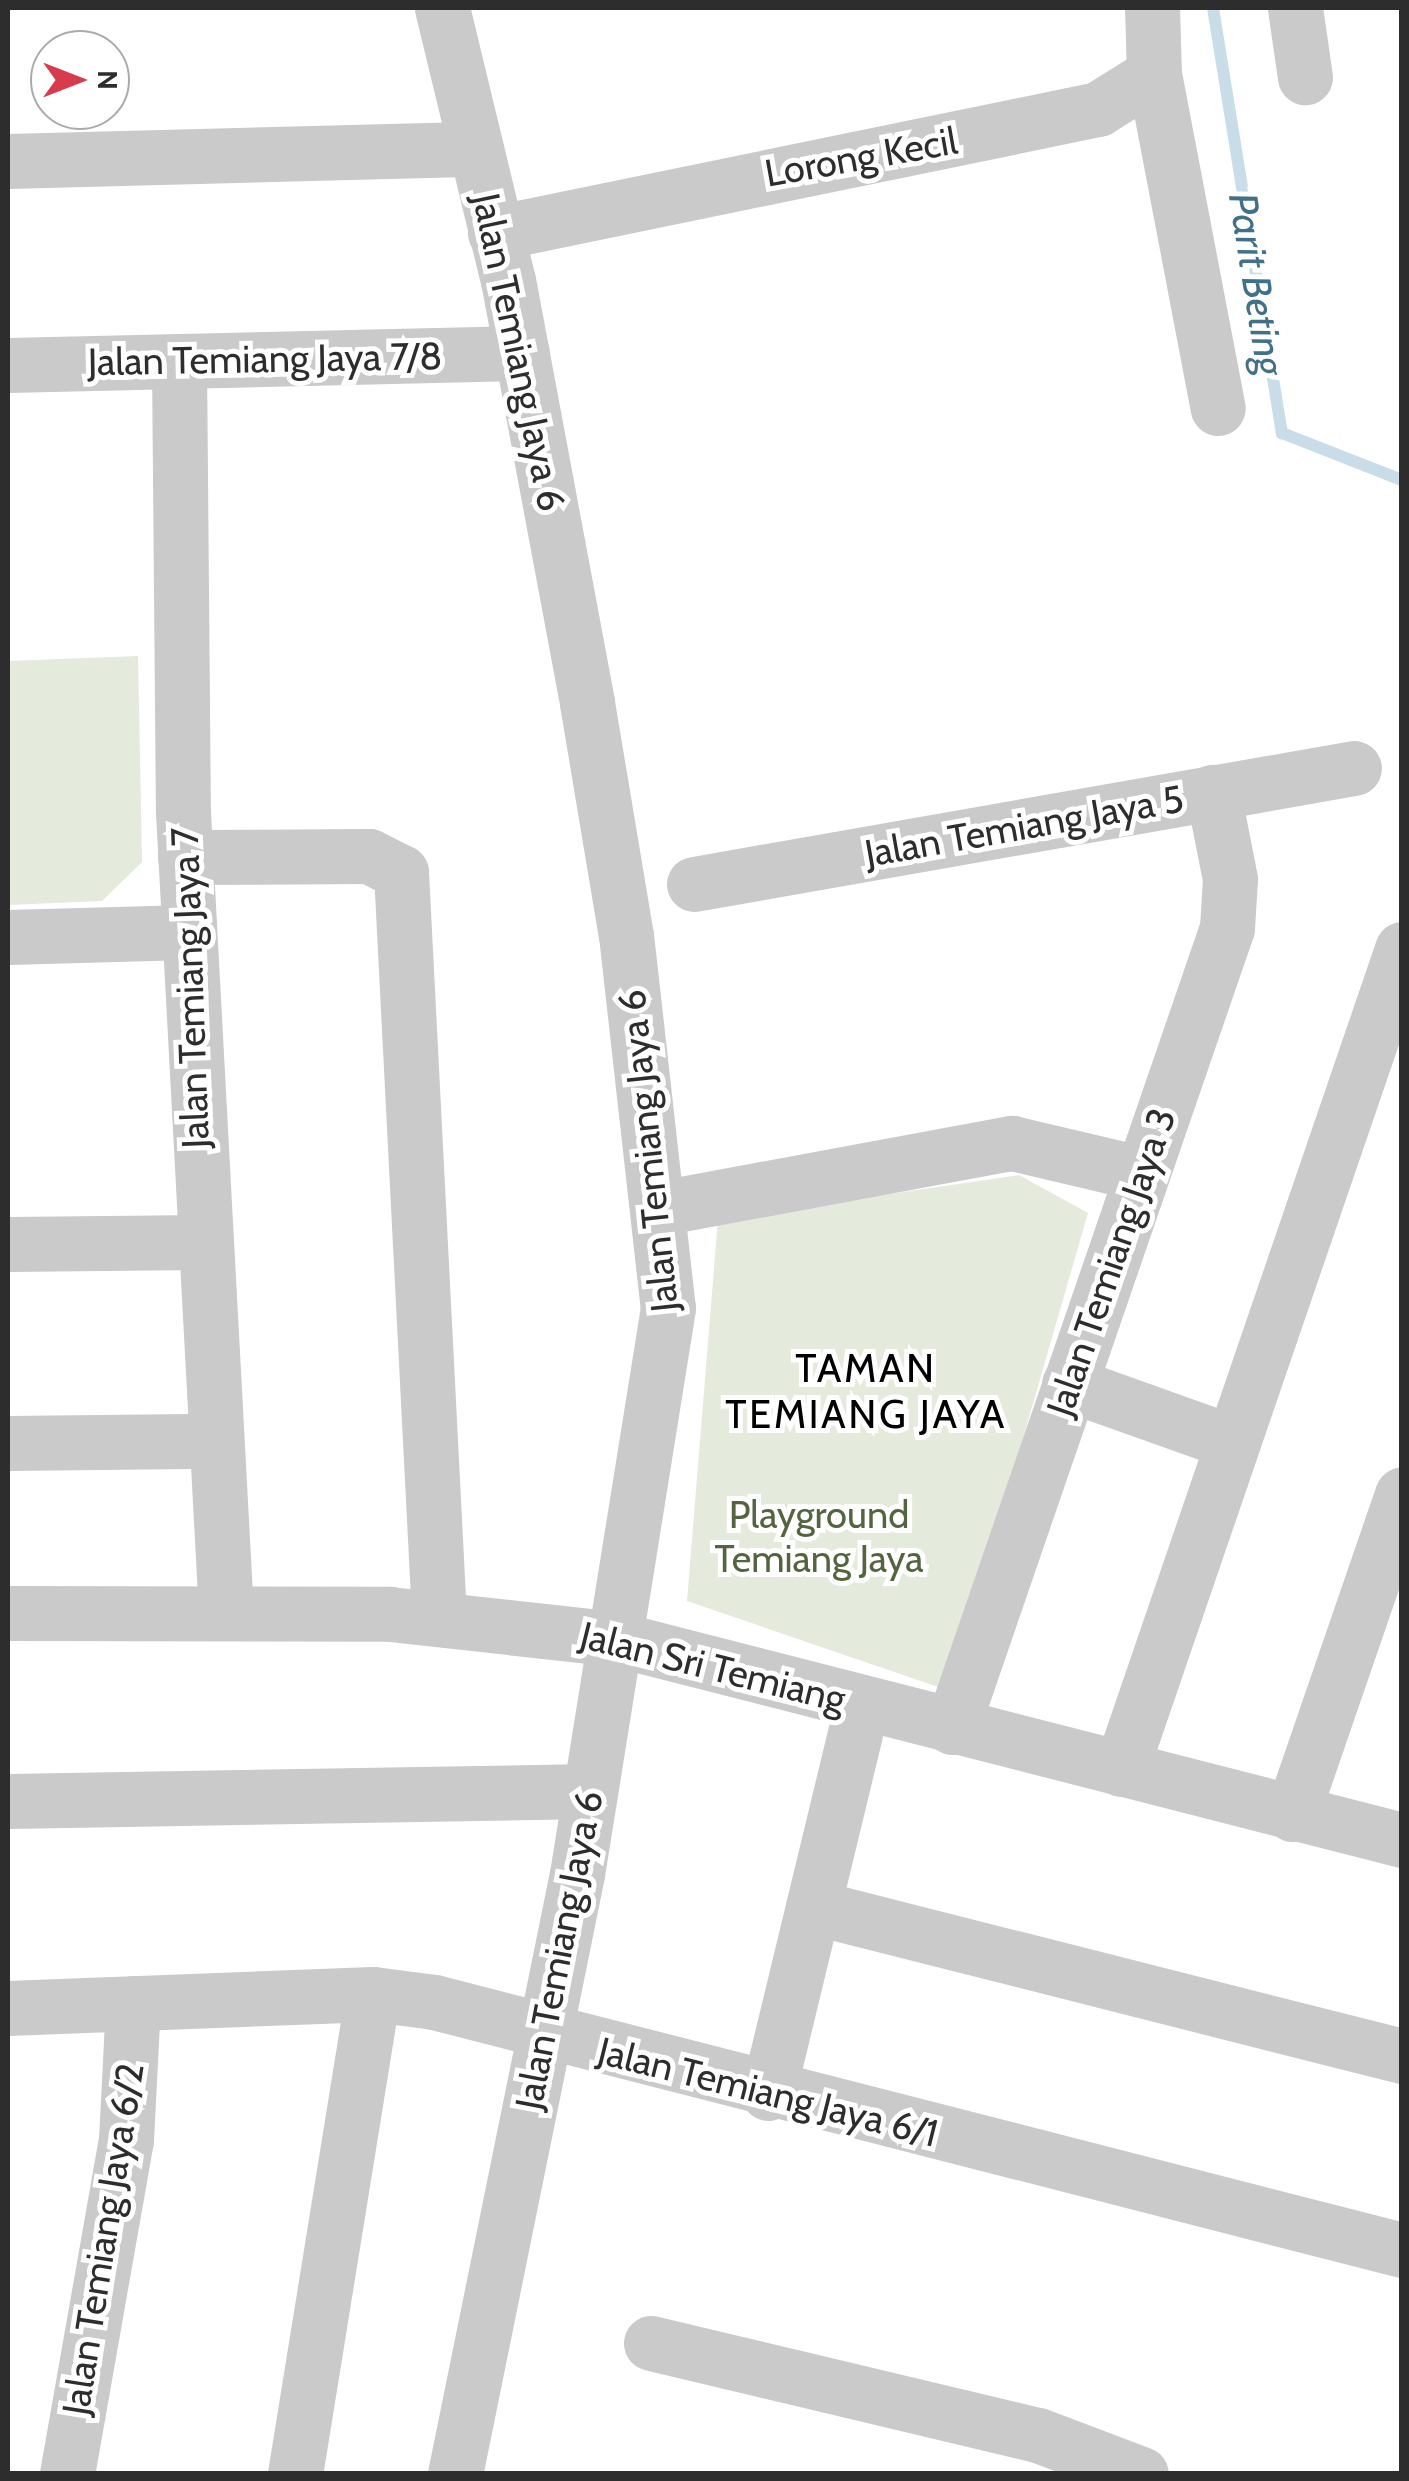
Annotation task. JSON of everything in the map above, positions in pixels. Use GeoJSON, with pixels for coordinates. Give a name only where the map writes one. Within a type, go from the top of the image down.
{"type":"FeatureCollection","features":[{"type":"Feature","properties":{"kind":"street","name":"Jalan Temiang Jaya 6"},"geometry":{"type":"LineString","coordinates":[[442,8],[522,353],[620,894],[660,1208],[663,1374],[590,1792],[455,2474]]}},
{"type":"Feature","properties":{"kind":"street"},"geometry":{"type":"LineString","coordinates":[[1152,8],[1154,74],[1218,408]]}},
{"type":"Feature","properties":{"kind":"street"},"geometry":{"type":"LineString","coordinates":[[1295,8],[1305,77]]}},
{"type":"Feature","properties":{"kind":"street","name":"Lorong Kecil"},"geometry":{"type":"LineString","coordinates":[[495,233],[1098,109],[1154,74]]}},
{"type":"Feature","properties":{"kind":"street"},"geometry":{"type":"LineString","coordinates":[[8,160],[476,150]]}},
{"type":"Feature","properties":{"kind":"street","name":"Jalan Temiang Jaya 7/8"},"geometry":{"type":"LineString","coordinates":[[8,365],[522,353]]}},
{"type":"Feature","properties":{"kind":"street","name":"Jalan Temiang Jaya 7"},"geometry":{"type":"LineString","coordinates":[[179,362],[185,856],[202,1242],[226,1613]]}},
{"type":"Feature","properties":{"kind":"street","name":"Jalan Temiang Jaya 5"},"geometry":{"type":"LineString","coordinates":[[694,884],[1354,768]]}},
{"type":"Feature","properties":{"kind":"street","name":"Jalan Temiang Jaya 3"},"geometry":{"type":"LineString","coordinates":[[952,1727],[1227,928],[1230,878],[1212,792]]}},
{"type":"Feature","properties":{"kind":"street"},"geometry":{"type":"LineString","coordinates":[[185,856],[370,856],[401,872],[438,1616]]}},
{"type":"Feature","properties":{"kind":"street"},"geometry":{"type":"LineString","coordinates":[[8,936],[188,932]]}},
{"type":"Feature","properties":{"kind":"street"},"geometry":{"type":"LineString","coordinates":[[1121,1770],[1402,948]]}},
{"type":"Feature","properties":{"kind":"street"},"geometry":{"type":"LineString","coordinates":[[660,1208],[1012,1143],[1140,1173]]}},
{"type":"Feature","properties":{"kind":"street"},"geometry":{"type":"LineString","coordinates":[[8,1244],[202,1242]]}},
{"type":"Feature","properties":{"kind":"street"},"geometry":{"type":"LineString","coordinates":[[1069,1384],[1232,1442]]}},
{"type":"Feature","properties":{"kind":"street"},"geometry":{"type":"LineString","coordinates":[[8,1443],[214,1441]]}},
{"type":"Feature","properties":{"kind":"street"},"geometry":{"type":"LineString","coordinates":[[1292,1814],[1402,1494]]}},
{"type":"Feature","properties":{"kind":"street","name":"Jalan Sri Temiang"},"geometry":{"type":"LineString","coordinates":[[8,1613],[438,1616],[616,1639],[1402,1840]]}},
{"type":"Feature","properties":{"kind":"street"},"geometry":{"type":"LineString","coordinates":[[768,2093],[862,1704]]}},
{"type":"Feature","properties":{"kind":"street"},"geometry":{"type":"LineString","coordinates":[[8,1801],[590,1792]]}},
{"type":"Feature","properties":{"kind":"street"},"geometry":{"type":"LineString","coordinates":[[813,1907],[1402,2056]]}},
{"type":"Feature","properties":{"kind":"street"},"geometry":{"type":"LineString","coordinates":[[295,2474],[373,1994]]}},
{"type":"Feature","properties":{"kind":"street","name":"Jalan Temiang Jaya 6/1"},"geometry":{"type":"LineString","coordinates":[[8,2008],[373,1994],[544,2033],[768,2093],[1400,2242]]}},
{"type":"Feature","properties":{"kind":"street","name":"Jalan Temiang Jaya 6/2"},"geometry":{"type":"LineString","coordinates":[[67,2474],[126,2140],[132,2004]]}},
{"type":"Feature","properties":{"kind":"street"},"geometry":{"type":"LineString","coordinates":[[651,2343],[1038,2435],[1141,2474]]}},
{"type":"Feature","properties":{"kind":"green space"},"geometry":{"type":"Polygon","coordinates":[[[138,656],[142,862],[102,901],[8,905],[8,661],[138,656]]]}},
{"type":"Feature","properties":{"kind":"green space","name":"Playground Temiang Jaya"},"geometry":{"type":"Polygon","coordinates":[[[1019,1175],[1088,1213],[950,1691],[687,1601],[718,1219],[1019,1175]]]}},
{"type":"Feature","properties":{"kind":"waterway","name":"Parit Beting"},"geometry":{"type":"LineString","coordinates":[[1213,8],[1282,433],[1402,480]]}},
{"type":"Feature","properties":{"kind":"district","name":"TAMAN TEMIANG JAYA"},"geometry":{"type":"Point","coordinates":[866,1391]}}]}
